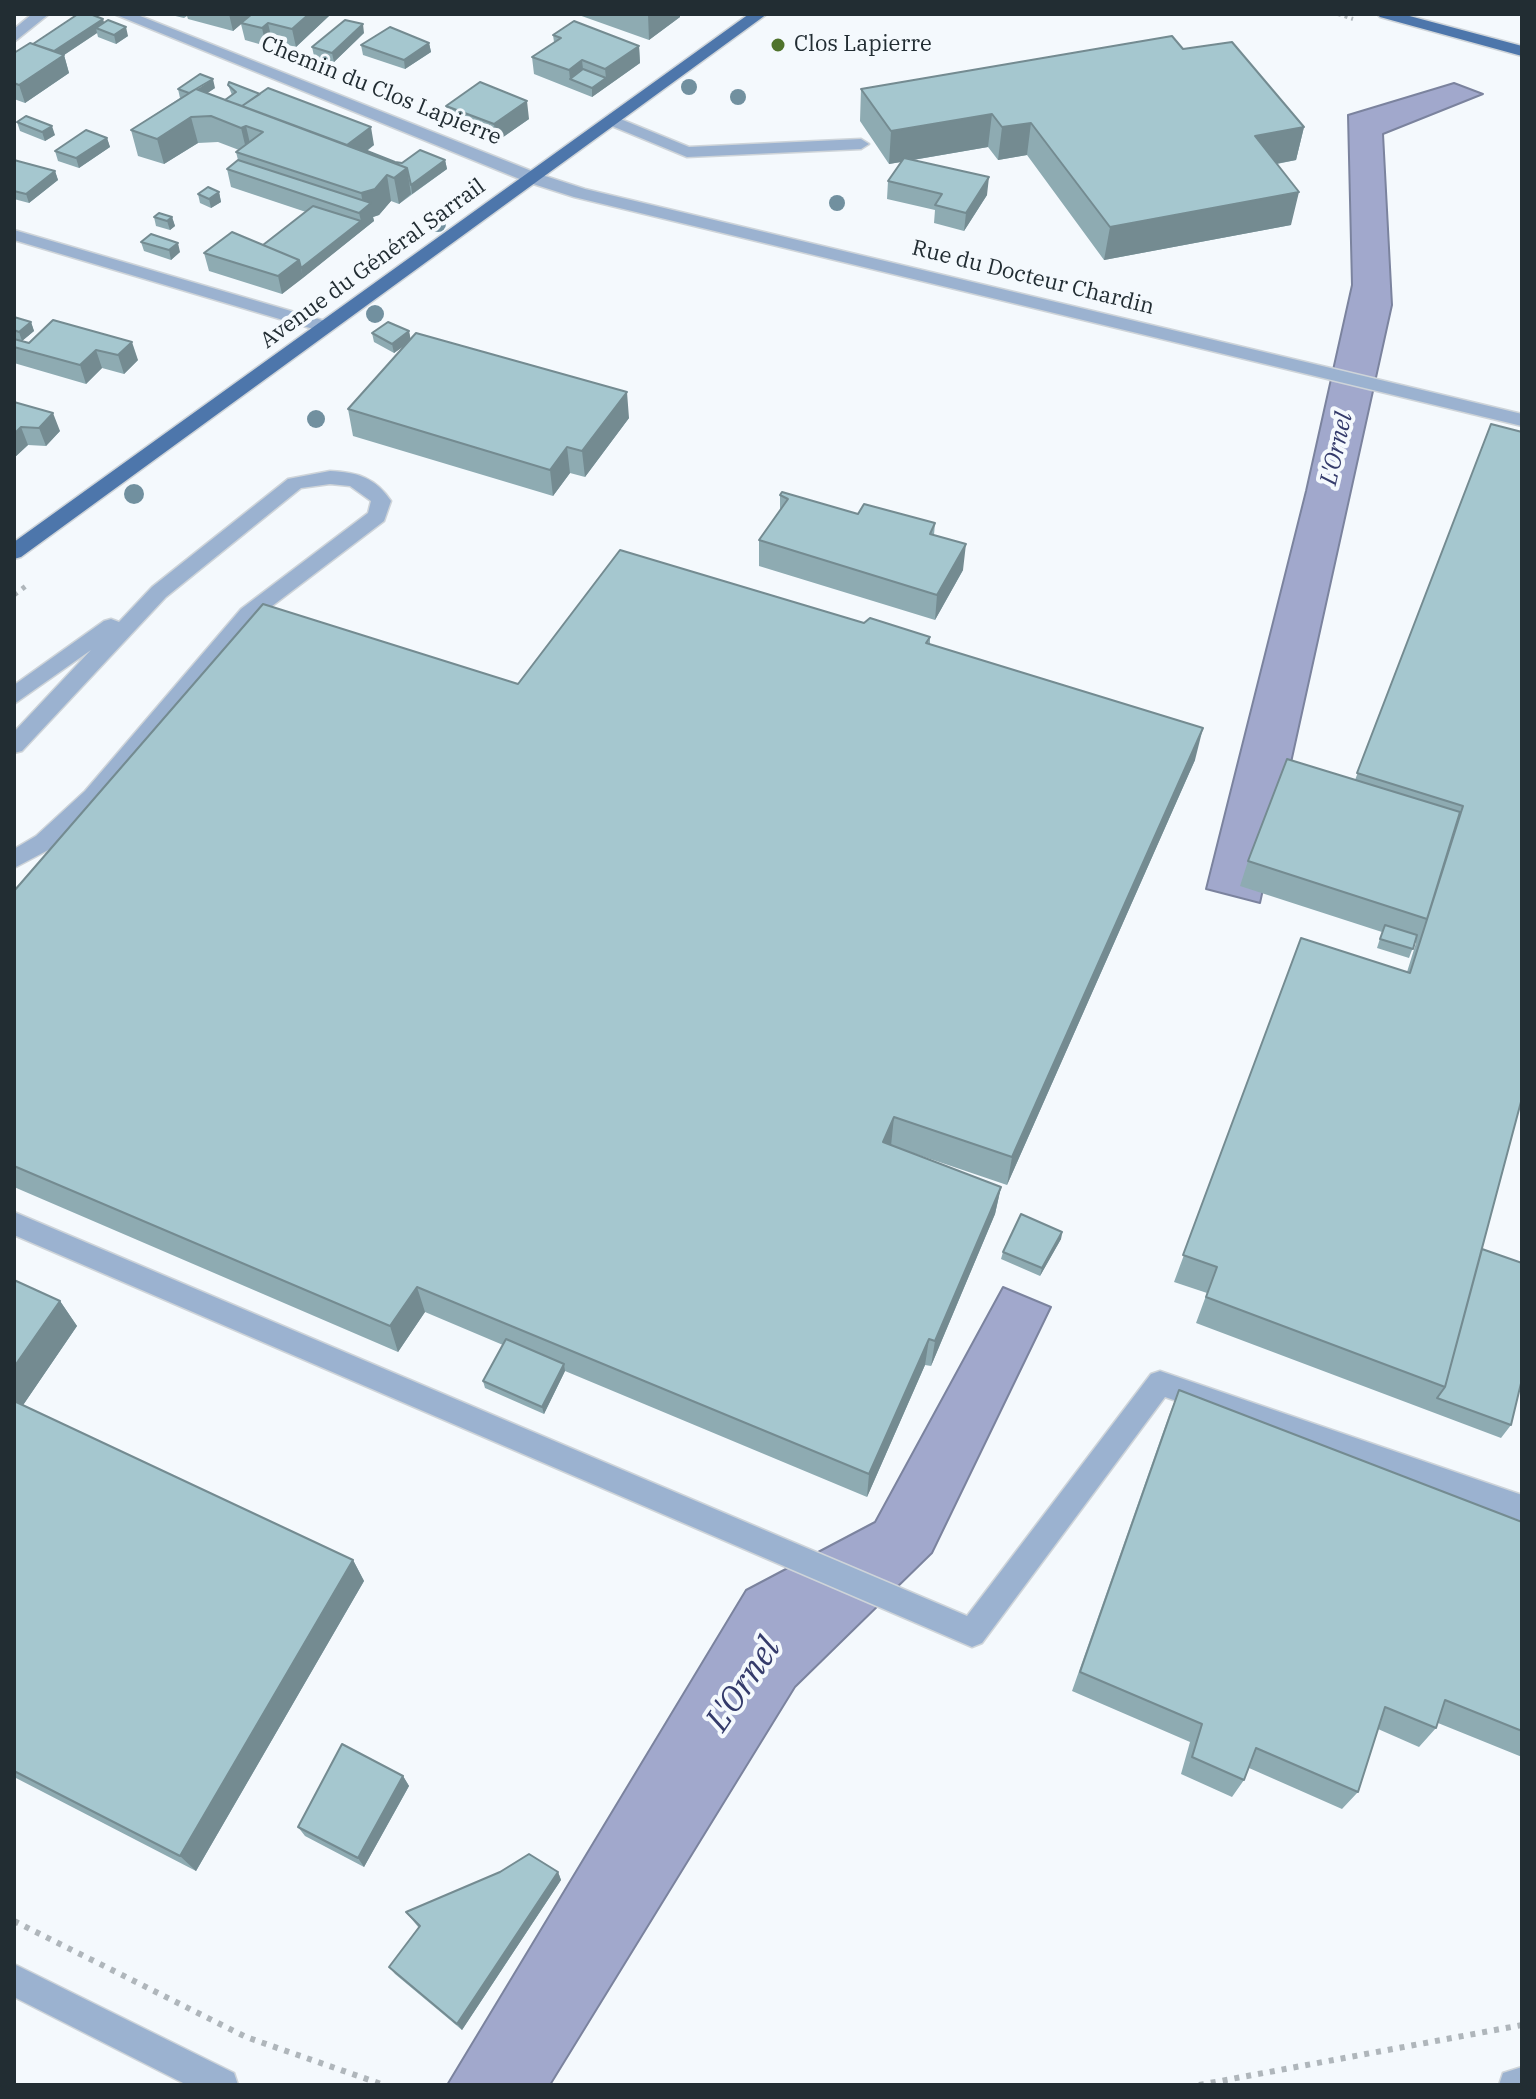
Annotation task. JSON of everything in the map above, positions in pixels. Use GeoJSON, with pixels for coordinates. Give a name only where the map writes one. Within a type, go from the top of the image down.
{"type":"FeatureCollection","features":[{"type":"Feature","properties":{"kind":"main road","name":"Avenue du Général Sarrail"},"geometry":{"type":"LineString","coordinates":[[14,552],[759,14]]}},
{"type":"Feature","properties":{"kind":"main road"},"geometry":{"type":"LineString","coordinates":[[1385,14],[1522,51]]}},
{"type":"Feature","properties":{"kind":"street"},"geometry":{"type":"LineString","coordinates":[[14,37],[41,14]]}},
{"type":"Feature","properties":{"kind":"street","name":"Chemin du Clos Lapierre"},"geometry":{"type":"LineString","coordinates":[[122,14],[533,178]]}},
{"type":"Feature","properties":{"kind":"street"},"geometry":{"type":"LineString","coordinates":[[613,121],[687,152],[861,144]]}},
{"type":"Feature","properties":{"kind":"street","name":"Rue du Docteur Chardin"},"geometry":{"type":"LineString","coordinates":[[533,178],[580,193],[1522,420]]}},
{"type":"Feature","properties":{"kind":"street"},"geometry":{"type":"LineString","coordinates":[[14,235],[326,327]]}},
{"type":"Feature","properties":{"kind":"street"},"geometry":{"type":"LineString","coordinates":[[14,696],[159,592],[295,483],[317,478],[363,483],[376,490],[381,501],[377,516],[248,614],[93,797],[44,842],[14,859]]}},
{"type":"Feature","properties":{"kind":"street"},"geometry":{"type":"LineString","coordinates":[[14,745],[159,592]]}},
{"type":"Feature","properties":{"kind":"street"},"geometry":{"type":"LineString","coordinates":[[14,1223],[972,1633],[1160,1383],[1522,1508]]}},
{"type":"Feature","properties":{"kind":"street"},"geometry":{"type":"LineString","coordinates":[[14,1980],[210,2083]]}},
{"type":"Feature","properties":{"kind":"street"},"geometry":{"type":"LineString","coordinates":[[1515,2085],[1522,2083]]}},
{"type":"Feature","properties":{"kind":"path"},"geometry":{"type":"LineString","coordinates":[[14,1921],[246,2037],[384,2085]]}},
{"type":"Feature","properties":{"kind":"path"},"geometry":{"type":"LineString","coordinates":[[1199,2085],[1522,2025]]}},
{"type":"Feature","properties":{"kind":"water","name":"L'Ornel"},"geometry":{"type":"Polygon","coordinates":[[[1454,83],[1483,94],[1383,134],[1392,305],[1260,903],[1206,889],[1306,491],[1352,285],[1348,115],[1454,83]]]}},
{"type":"Feature","properties":{"kind":"water","name":"L'Ornel"},"geometry":{"type":"Polygon","coordinates":[[[1003,1287],[1051,1307],[932,1553],[795,1687],[550,2085],[447,2085],[746,1590],[875,1522],[1003,1287]]]}},
{"type":"Feature","properties":{"kind":"building"},"geometry":{"type":"Polygon","coordinates":[[[78,14],[103,19],[54,51],[33,44],[78,14]]]}},
{"type":"Feature","properties":{"kind":"building"},"geometry":{"type":"Polygon","coordinates":[[[252,14],[309,14],[292,29],[268,23],[262,28],[241,23],[252,14]]]}},
{"type":"Feature","properties":{"kind":"building"},"geometry":{"type":"Polygon","coordinates":[[[108,20],[126,27],[114,35],[96,28],[108,20]]]}},
{"type":"Feature","properties":{"kind":"building"},"geometry":{"type":"Polygon","coordinates":[[[345,20],[363,24],[332,53],[312,47],[345,20]]]}},
{"type":"Feature","properties":{"kind":"building"},"geometry":{"type":"Polygon","coordinates":[[[574,21],[639,46],[605,69],[582,60],[569,70],[532,57],[561,38],[553,35],[574,21]]]}},
{"type":"Feature","properties":{"kind":"building"},"geometry":{"type":"Polygon","coordinates":[[[390,27],[429,43],[404,60],[361,45],[390,27]]]}},
{"type":"Feature","properties":{"kind":"building"},"geometry":{"type":"Polygon","coordinates":[[[1172,36],[1183,49],[1232,42],[1304,127],[1255,136],[1299,192],[1110,227],[1031,123],[1002,127],[992,114],[891,131],[861,89],[1172,36]]]}},
{"type":"Feature","properties":{"kind":"building"},"geometry":{"type":"Polygon","coordinates":[[[30,43],[64,55],[19,85],[14,83],[14,53],[30,43]]]}},
{"type":"Feature","properties":{"kind":"building"},"geometry":{"type":"Polygon","coordinates":[[[583,69],[606,78],[592,88],[570,79],[583,69]]]}},
{"type":"Feature","properties":{"kind":"building"},"geometry":{"type":"Polygon","coordinates":[[[200,74],[213,79],[189,93],[178,89],[200,74]]]}},
{"type":"Feature","properties":{"kind":"building"},"geometry":{"type":"Polygon","coordinates":[[[229,82],[260,94],[242,106],[225,100],[236,92],[228,85],[229,82]]]}},
{"type":"Feature","properties":{"kind":"building"},"geometry":{"type":"Polygon","coordinates":[[[480,82],[527,101],[494,124],[446,106],[480,82]]]}},
{"type":"Feature","properties":{"kind":"building"},"geometry":{"type":"Polygon","coordinates":[[[268,88],[371,127],[347,145],[242,106],[268,88]]]}},
{"type":"Feature","properties":{"kind":"building"},"geometry":{"type":"Polygon","coordinates":[[[196,89],[407,168],[394,178],[387,175],[375,189],[361,193],[236,152],[263,132],[246,126],[241,128],[211,116],[191,117],[157,139],[131,130],[196,89]]]}},
{"type":"Feature","properties":{"kind":"building"},"geometry":{"type":"Polygon","coordinates":[[[26,116],[52,126],[42,132],[17,122],[26,116]]]}},
{"type":"Feature","properties":{"kind":"building"},"geometry":{"type":"Polygon","coordinates":[[[86,130],[107,138],[76,158],[55,151],[86,130]]]}},
{"type":"Feature","properties":{"kind":"building"},"geometry":{"type":"Polygon","coordinates":[[[357,147],[395,162],[402,163],[420,150],[445,160],[411,185],[407,168],[357,147]]]}},
{"type":"Feature","properties":{"kind":"building"},"geometry":{"type":"Polygon","coordinates":[[[904,158],[989,177],[966,213],[935,205],[942,194],[888,181],[904,158]]]}},
{"type":"Feature","properties":{"kind":"building"},"geometry":{"type":"Polygon","coordinates":[[[14,160],[55,171],[26,194],[14,191],[14,160]]]}},
{"type":"Feature","properties":{"kind":"building"},"geometry":{"type":"Polygon","coordinates":[[[238,160],[371,203],[359,213],[227,169],[238,160]]]}},
{"type":"Feature","properties":{"kind":"building"},"geometry":{"type":"Polygon","coordinates":[[[208,187],[219,192],[209,199],[198,194],[208,187]]]}},
{"type":"Feature","properties":{"kind":"building"},"geometry":{"type":"Polygon","coordinates":[[[313,206],[361,221],[301,268],[299,260],[263,245],[313,206]]]}},
{"type":"Feature","properties":{"kind":"building"},"geometry":{"type":"Polygon","coordinates":[[[159,213],[172,217],[167,221],[154,217],[159,213]]]}},
{"type":"Feature","properties":{"kind":"building"},"geometry":{"type":"Polygon","coordinates":[[[232,232],[299,260],[278,276],[204,253],[232,232]]]}},
{"type":"Feature","properties":{"kind":"building"},"geometry":{"type":"Polygon","coordinates":[[[151,234],[178,243],[169,250],[141,242],[151,234]]]}},
{"type":"Feature","properties":{"kind":"building"},"geometry":{"type":"Polygon","coordinates":[[[14,317],[31,322],[19,332],[14,330],[14,317]]]}},
{"type":"Feature","properties":{"kind":"building"},"geometry":{"type":"Polygon","coordinates":[[[53,320],[132,342],[118,355],[96,350],[80,365],[14,347],[14,339],[29,343],[53,320]]]}},
{"type":"Feature","properties":{"kind":"building"},"geometry":{"type":"Polygon","coordinates":[[[388,322],[409,331],[392,344],[372,333],[388,322]]]}},
{"type":"Feature","properties":{"kind":"building"},"geometry":{"type":"Polygon","coordinates":[[[416,333],[627,392],[582,451],[567,447],[550,470],[348,409],[416,333]]]}},
{"type":"Feature","properties":{"kind":"building"},"geometry":{"type":"Polygon","coordinates":[[[14,402],[53,413],[39,428],[21,427],[14,434],[14,402]]]}},
{"type":"Feature","properties":{"kind":"building"},"geometry":{"type":"Polygon","coordinates":[[[1491,424],[1522,432],[1522,1098],[1445,1387],[1206,1297],[1217,1267],[1183,1255],[1301,938],[1410,973],[1463,806],[1357,773],[1491,424]]]}},
{"type":"Feature","properties":{"kind":"building"},"geometry":{"type":"Polygon","coordinates":[[[782,492],[858,514],[864,504],[935,523],[930,534],[966,544],[937,595],[759,540],[788,499],[780,495],[782,492]]]}},
{"type":"Feature","properties":{"kind":"building"},"geometry":{"type":"Polygon","coordinates":[[[620,550],[864,623],[870,618],[930,637],[926,643],[1203,728],[1012,1157],[894,1117],[883,1142],[1001,1187],[935,1341],[929,1339],[869,1474],[417,1287],[390,1326],[14,1166],[14,891],[263,604],[518,684],[620,550]]]}},
{"type":"Feature","properties":{"kind":"building"},"geometry":{"type":"Polygon","coordinates":[[[1287,759],[1460,812],[1427,919],[1248,861],[1287,759]]]}},
{"type":"Feature","properties":{"kind":"building"},"geometry":{"type":"Polygon","coordinates":[[[1385,925],[1417,935],[1413,949],[1380,939],[1385,925]]]}},
{"type":"Feature","properties":{"kind":"building"},"geometry":{"type":"Polygon","coordinates":[[[1021,1214],[1062,1232],[1042,1268],[1003,1252],[1021,1214]]]}},
{"type":"Feature","properties":{"kind":"building"},"geometry":{"type":"Polygon","coordinates":[[[1482,1249],[1522,1263],[1522,1379],[1511,1425],[1437,1398],[1445,1387],[1482,1249]]]}},
{"type":"Feature","properties":{"kind":"building"},"geometry":{"type":"Polygon","coordinates":[[[14,1280],[60,1301],[14,1367],[14,1280]]]}},
{"type":"Feature","properties":{"kind":"building"},"geometry":{"type":"Polygon","coordinates":[[[506,1339],[564,1364],[542,1407],[483,1381],[506,1339]]]}},
{"type":"Feature","properties":{"kind":"building"},"geometry":{"type":"Polygon","coordinates":[[[1179,1390],[1522,1522],[1522,1731],[1445,1700],[1436,1728],[1385,1707],[1358,1792],[1256,1748],[1244,1780],[1192,1757],[1202,1724],[1080,1672],[1179,1390]]]}},
{"type":"Feature","properties":{"kind":"building"},"geometry":{"type":"Polygon","coordinates":[[[14,1401],[353,1560],[180,1856],[14,1771],[14,1401]]]}},
{"type":"Feature","properties":{"kind":"building"},"geometry":{"type":"Polygon","coordinates":[[[342,1744],[403,1776],[358,1858],[298,1827],[342,1744]]]}},
{"type":"Feature","properties":{"kind":"building"},"geometry":{"type":"Polygon","coordinates":[[[529,1854],[558,1872],[457,2024],[389,1967],[420,1926],[406,1912],[500,1872],[529,1854]]]}},
{"type":"Feature","properties":{"kind":"place","name":"Clos Lapierre"},"geometry":{"type":"Point","coordinates":[778,45]}}]}
